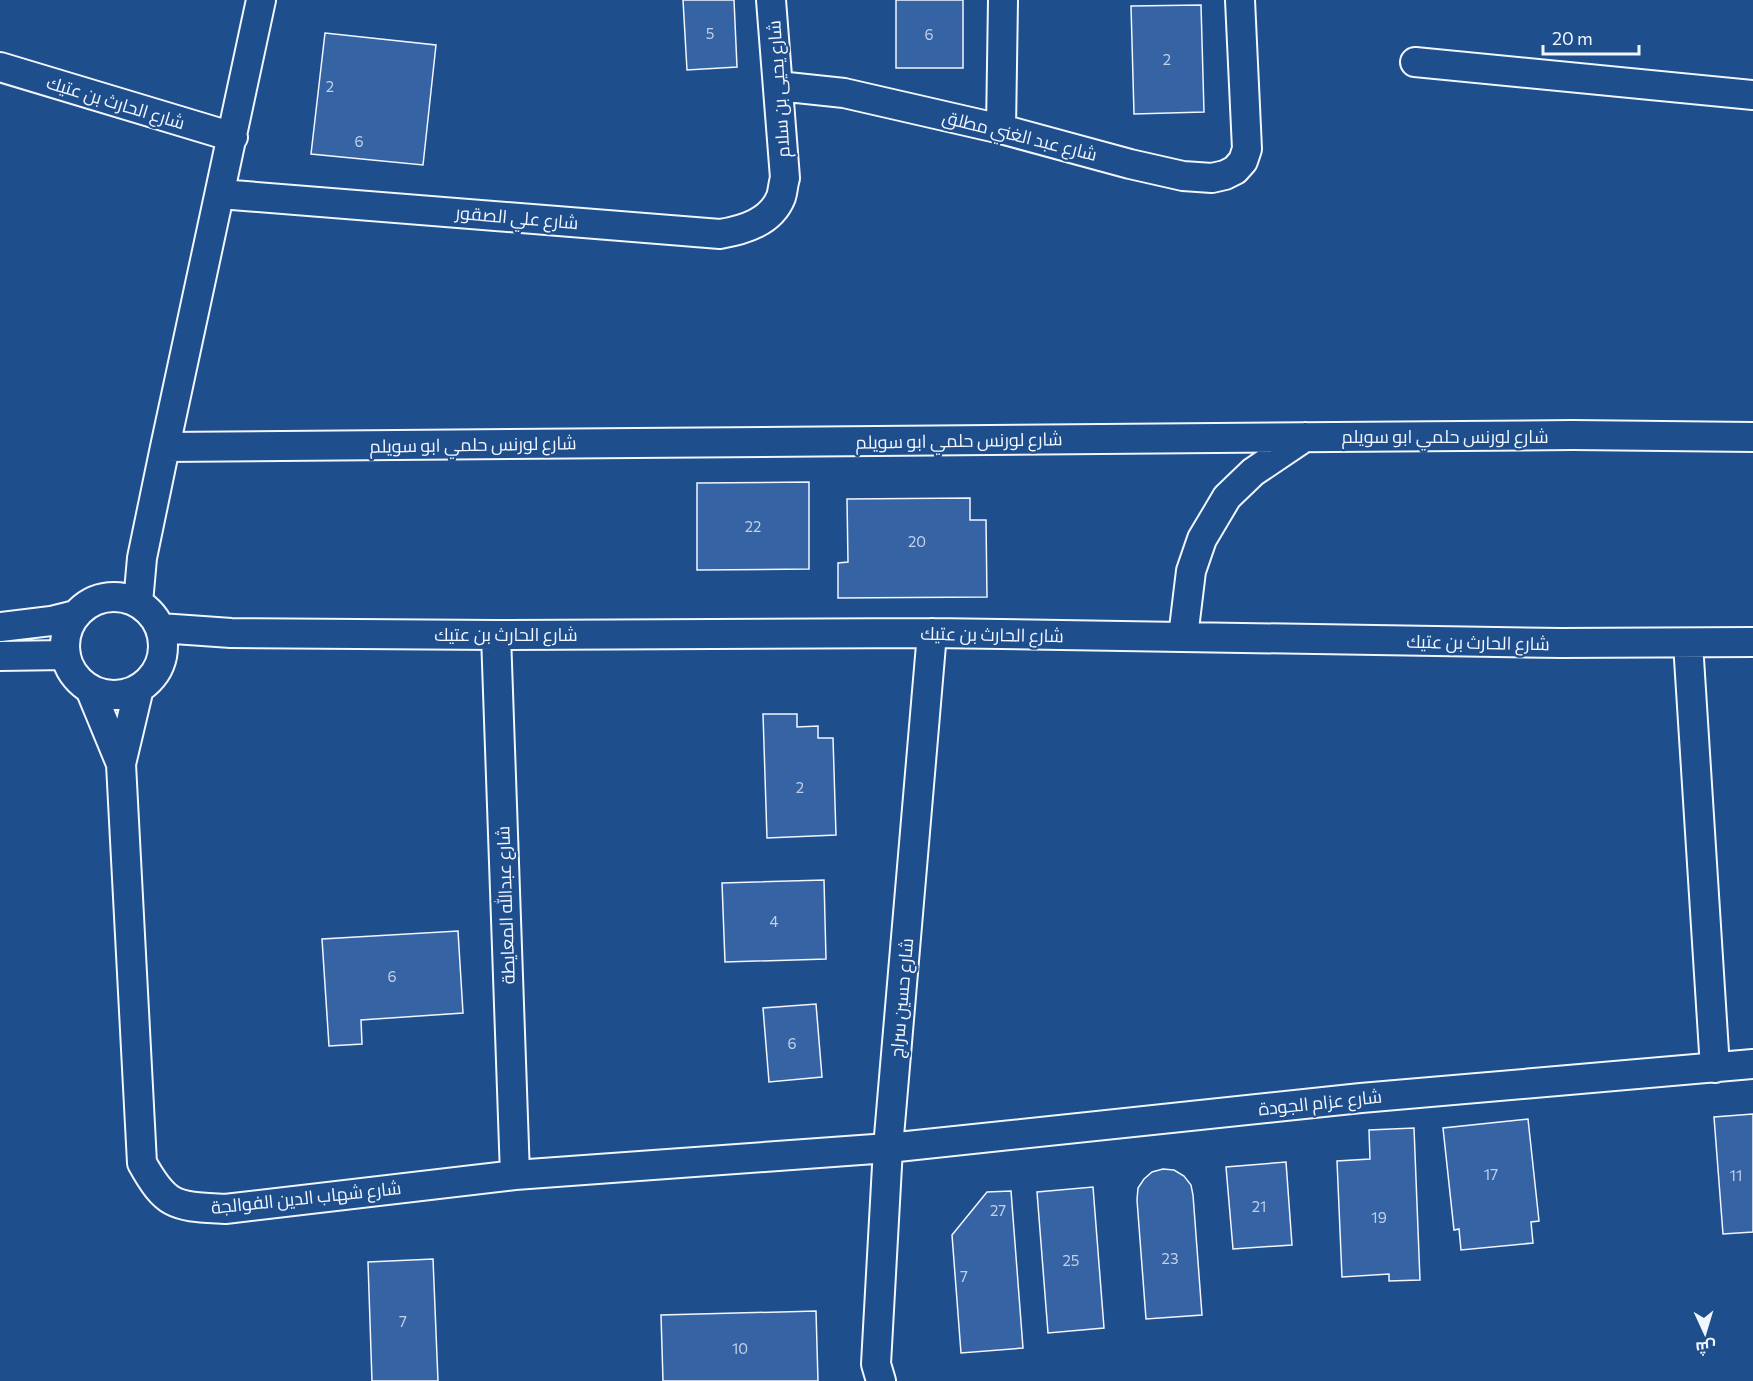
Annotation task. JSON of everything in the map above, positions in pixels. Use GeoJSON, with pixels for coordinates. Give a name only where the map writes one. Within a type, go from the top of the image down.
{"type":"FeatureCollection","features":[{"type":"Feature","properties":{"kind":"street"},"geometry":{"type":"LineString","coordinates":[[138,603],[142,558],[261,0]]}},
{"type":"Feature","properties":{"kind":"street","name":"شارع يحيى بن سلام"},"geometry":{"type":"LineString","coordinates":[[771,0],[784,178]]}},
{"type":"Feature","properties":{"kind":"street"},"geometry":{"type":"LineString","coordinates":[[1002,129],[1004,0]]}},
{"type":"Feature","properties":{"kind":"street","name":"شارع عبد الغني مطلق"},"geometry":{"type":"LineString","coordinates":[[778,86],[844,93],[1002,129],[1130,164],[1183,176],[1212,178],[1235,170],[1243,161],[1247,149],[1240,0]]}},
{"type":"Feature","properties":{"kind":"street"},"geometry":{"type":"LineString","coordinates":[[1415,62],[1753,95]]}},
{"type":"Feature","properties":{"kind":"street","name":"شارع الحارث بن عتيك"},"geometry":{"type":"LineString","coordinates":[[0,68],[232,137]]}},
{"type":"Feature","properties":{"kind":"street","name":"شارع علي الصقور"},"geometry":{"type":"LineString","coordinates":[[220,194],[720,234],[743,231],[757,224],[780,198],[784,178]]}},
{"type":"Feature","properties":{"kind":"street","name":"شارع لورنس حلمي ابو سويلم"},"geometry":{"type":"LineString","coordinates":[[165,447],[1561,435],[1753,437]]}},
{"type":"Feature","properties":{"kind":"street"},"geometry":{"type":"LineString","coordinates":[[1183,637],[1191,571],[1202,539],[1227,497],[1253,472],[1305,437]]}},
{"type":"Feature","properties":{"kind":"street"},"geometry":{"type":"LineString","coordinates":[[104,598],[142,558]]}},
{"type":"Feature","properties":{"kind":"street"},"geometry":{"type":"LineString","coordinates":[[121,597],[138,603],[151,613],[160,628],[163,645],[160,662],[152,676],[139,688],[123,694],[106,694],[90,689],[76,678],[66,655],[67,630],[75,615],[88,604],[104,598],[121,597]]}},
{"type":"Feature","properties":{"kind":"street"},"geometry":{"type":"LineString","coordinates":[[0,627],[51,621],[75,615]]}},
{"type":"Feature","properties":{"kind":"street","name":"شارع الحارث بن عتيك"},"geometry":{"type":"LineString","coordinates":[[160,628],[231,633],[495,635],[933,633],[1562,643],[1753,642]]}},
{"type":"Feature","properties":{"kind":"street","name":"شارع الحارث بن عتيك"},"geometry":{"type":"LineString","coordinates":[[160,662],[231,633]]}},
{"type":"Feature","properties":{"kind":"street","name":"شارع حسين سراج"},"geometry":{"type":"LineString","coordinates":[[875,1375],[888,1148],[933,633]]}},
{"type":"Feature","properties":{"kind":"street","name":"شارع عبدالله المعايطة"},"geometry":{"type":"LineString","coordinates":[[495,635],[514,1174]]}},
{"type":"Feature","properties":{"kind":"street"},"geometry":{"type":"LineString","coordinates":[[1688,643],[1715,1068]]}},
{"type":"Feature","properties":{"kind":"street"},"geometry":{"type":"LineString","coordinates":[[0,656],[66,655]]}},
{"type":"Feature","properties":{"kind":"street","name":"شارع شهاب الدين الفوالجة"},"geometry":{"type":"LineString","coordinates":[[139,688],[121,764],[142,1163],[154,1185],[167,1199],[184,1206],[225,1209],[514,1174],[888,1148]]}},
{"type":"Feature","properties":{"kind":"street","name":"شارع شهاب الدين الفوالجة"},"geometry":{"type":"LineString","coordinates":[[90,689],[121,764]]}},
{"type":"Feature","properties":{"kind":"street","name":"شارع عزام الجودة"},"geometry":{"type":"LineString","coordinates":[[888,1148],[1361,1098],[1753,1064]]}},
{"type":"Feature","properties":{"kind":"building"},"geometry":{"type":"Polygon","coordinates":[[[683,0],[734,0],[737,67],[687,70],[683,0]]]}},
{"type":"Feature","properties":{"kind":"building"},"geometry":{"type":"Polygon","coordinates":[[[896,0],[963,0],[963,68],[896,68],[896,0]]]}},
{"type":"Feature","properties":{"kind":"building"},"geometry":{"type":"Polygon","coordinates":[[[1201,5],[1204,112],[1134,114],[1131,6],[1201,5]]]}},
{"type":"Feature","properties":{"kind":"building"},"geometry":{"type":"Polygon","coordinates":[[[325,33],[436,45],[423,165],[311,154],[325,33]]]}},
{"type":"Feature","properties":{"kind":"building"},"geometry":{"type":"Polygon","coordinates":[[[809,482],[809,569],[697,570],[697,483],[809,482]]]}},
{"type":"Feature","properties":{"kind":"building"},"geometry":{"type":"Polygon","coordinates":[[[970,498],[970,520],[986,520],[987,597],[838,598],[838,563],[848,562],[847,499],[970,498]]]}},
{"type":"Feature","properties":{"kind":"building"},"geometry":{"type":"Polygon","coordinates":[[[763,714],[797,714],[797,727],[818,726],[818,738],[833,738],[836,835],[767,838],[763,714]]]}},
{"type":"Feature","properties":{"kind":"building"},"geometry":{"type":"Polygon","coordinates":[[[824,880],[826,959],[725,962],[722,883],[824,880]]]}},
{"type":"Feature","properties":{"kind":"building"},"geometry":{"type":"Polygon","coordinates":[[[458,931],[463,1013],[361,1020],[362,1044],[329,1046],[322,939],[458,931]]]}},
{"type":"Feature","properties":{"kind":"building"},"geometry":{"type":"Polygon","coordinates":[[[816,1004],[822,1077],[769,1082],[763,1008],[816,1004]]]}},
{"type":"Feature","properties":{"kind":"building"},"geometry":{"type":"Polygon","coordinates":[[[1753,1114],[1753,1232],[1723,1234],[1714,1117],[1753,1114]]]}},
{"type":"Feature","properties":{"kind":"building"},"geometry":{"type":"Polygon","coordinates":[[[1528,1119],[1539,1221],[1531,1222],[1533,1243],[1461,1250],[1459,1229],[1454,1230],[1443,1128],[1528,1119]]]}},
{"type":"Feature","properties":{"kind":"building"},"geometry":{"type":"Polygon","coordinates":[[[1414,1128],[1420,1280],[1389,1281],[1389,1274],[1342,1277],[1337,1161],[1370,1159],[1369,1130],[1414,1128]]]}},
{"type":"Feature","properties":{"kind":"building"},"geometry":{"type":"Polygon","coordinates":[[[1286,1162],[1292,1245],[1233,1249],[1226,1167],[1286,1162]]]}},
{"type":"Feature","properties":{"kind":"building"},"geometry":{"type":"Polygon","coordinates":[[[1163,1169],[1174,1170],[1184,1176],[1191,1185],[1202,1315],[1146,1319],[1138,1188],[1152,1172],[1163,1169]]]}},
{"type":"Feature","properties":{"kind":"building"},"geometry":{"type":"Polygon","coordinates":[[[1093,1187],[1104,1328],[1048,1333],[1037,1192],[1093,1187]]]}},
{"type":"Feature","properties":{"kind":"building"},"geometry":{"type":"Polygon","coordinates":[[[1011,1191],[1023,1348],[961,1353],[952,1235],[987,1192],[1011,1191]]]}},
{"type":"Feature","properties":{"kind":"building"},"geometry":{"type":"Polygon","coordinates":[[[433,1259],[438,1381],[372,1381],[368,1262],[433,1259]]]}},
{"type":"Feature","properties":{"kind":"building"},"geometry":{"type":"Polygon","coordinates":[[[816,1311],[818,1381],[663,1381],[661,1315],[816,1311]]]}}]}
